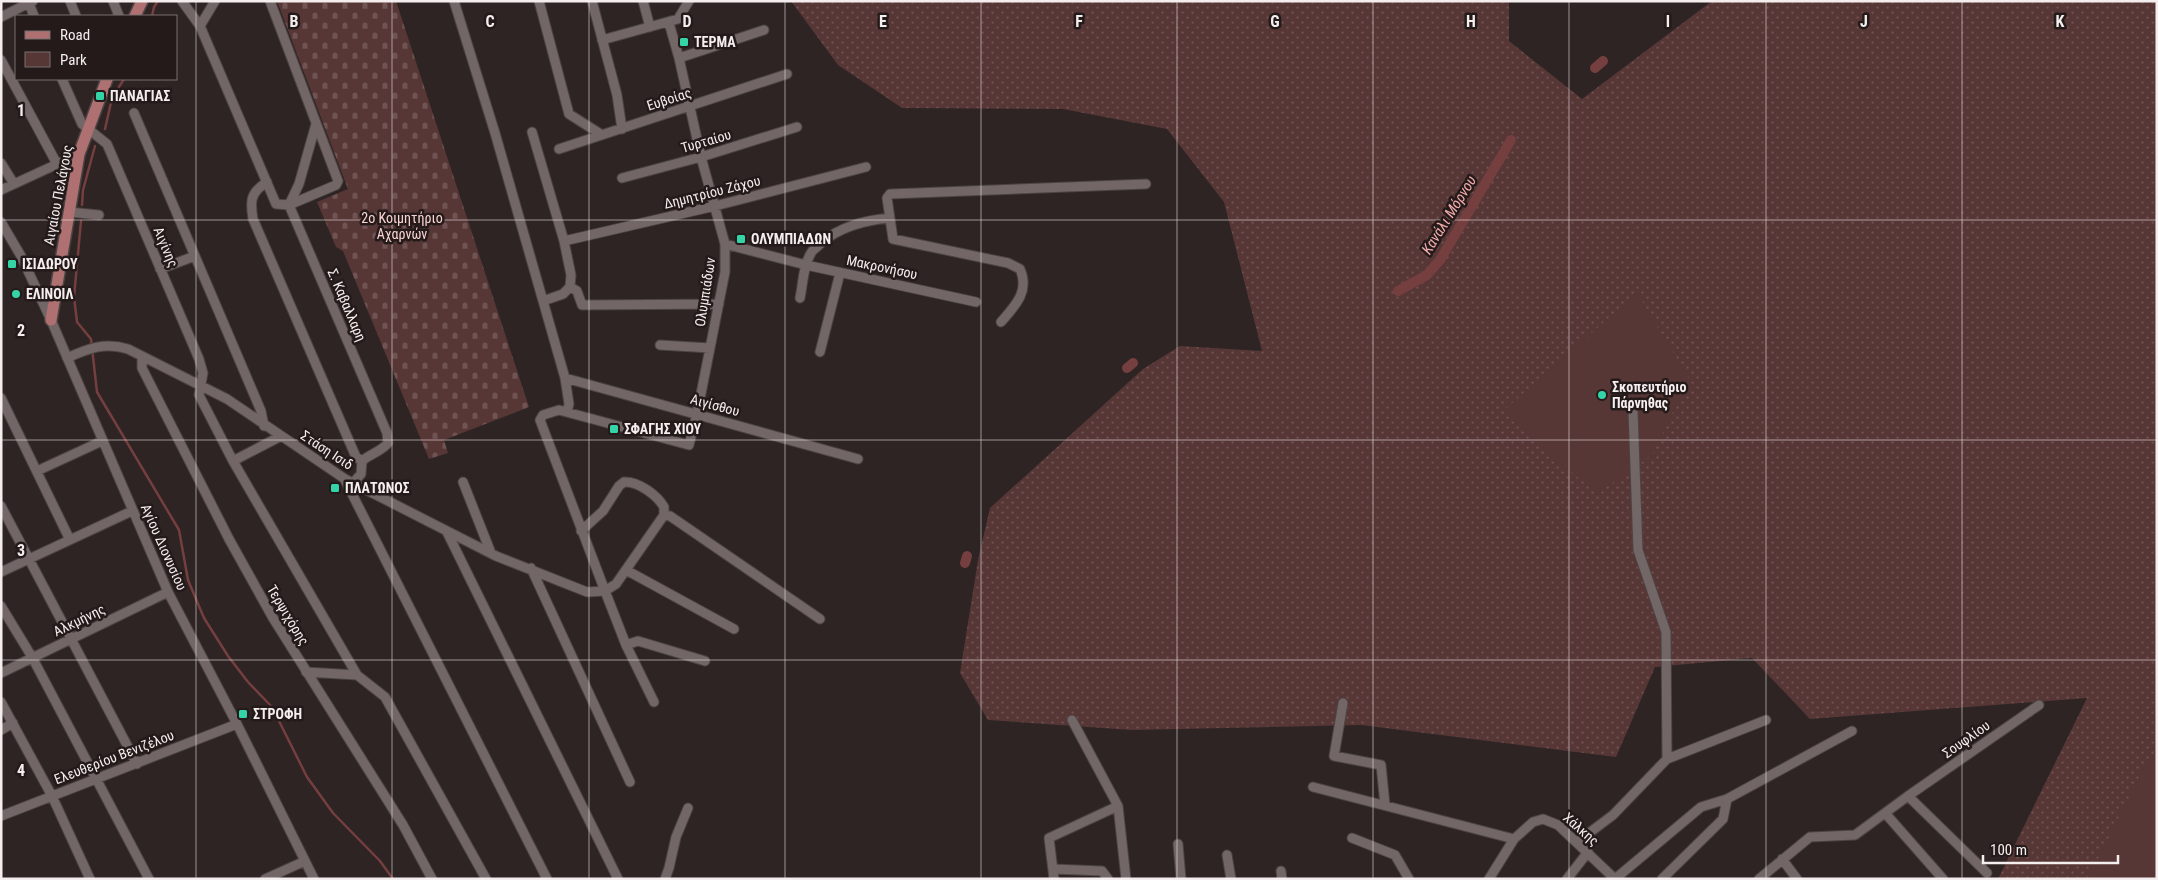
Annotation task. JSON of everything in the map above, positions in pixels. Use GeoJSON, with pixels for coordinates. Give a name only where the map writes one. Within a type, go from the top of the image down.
{"type":"FeatureCollection","features":[{"type":"Feature","properties":{"kind":"main road"},"geometry":{"type":"LineString","coordinates":[[135,15],[142,1]]}},
{"type":"Feature","properties":{"kind":"main road","name":"Αιγαίου Πελάγους"},"geometry":{"type":"LineString","coordinates":[[51,320],[79,154],[107,80]]}},
{"type":"Feature","properties":{"kind":"street"},"geometry":{"type":"LineString","coordinates":[[70,1],[76,15]]}},
{"type":"Feature","properties":{"kind":"street"},"geometry":{"type":"LineString","coordinates":[[113,1],[119,15]]}},
{"type":"Feature","properties":{"kind":"street"},"geometry":{"type":"LineString","coordinates":[[182,1],[200,26],[276,204],[289,205],[336,185],[338,181],[270,1]]}},
{"type":"Feature","properties":{"kind":"street"},"geometry":{"type":"LineString","coordinates":[[200,26],[215,1]]}},
{"type":"Feature","properties":{"kind":"street"},"geometry":{"type":"LineString","coordinates":[[454,1],[495,133],[565,378],[569,404],[567,412],[559,410],[551,412],[543,415],[540,420],[580,532],[626,645],[654,702]]}},
{"type":"Feature","properties":{"kind":"street"},"geometry":{"type":"LineString","coordinates":[[539,1],[569,114],[602,135]]}},
{"type":"Feature","properties":{"kind":"street"},"geometry":{"type":"LineString","coordinates":[[592,1],[618,95],[622,129]]}},
{"type":"Feature","properties":{"kind":"street"},"geometry":{"type":"LineString","coordinates":[[643,1],[650,27]]}},
{"type":"Feature","properties":{"kind":"street"},"geometry":{"type":"LineString","coordinates":[[602,40],[678,20],[689,1]]}},
{"type":"Feature","properties":{"kind":"street"},"geometry":{"type":"LineString","coordinates":[[1,17],[30,2],[34,15]]}},
{"type":"Feature","properties":{"kind":"street","name":"Ολυμπιάδων"},"geometry":{"type":"LineString","coordinates":[[567,412],[689,445],[697,414],[725,272],[725,244],[701,157],[679,58],[669,23]]}},
{"type":"Feature","properties":{"kind":"street"},"geometry":{"type":"LineString","coordinates":[[679,58],[764,30]]}},
{"type":"Feature","properties":{"kind":"street"},"geometry":{"type":"LineString","coordinates":[[1,60],[57,164]]}},
{"type":"Feature","properties":{"kind":"street","name":"Ευβοίας"},"geometry":{"type":"LineString","coordinates":[[559,149],[787,74]]}},
{"type":"Feature","properties":{"kind":"street"},"geometry":{"type":"LineString","coordinates":[[62,80],[82,124],[88,130]]}},
{"type":"Feature","properties":{"kind":"street"},"geometry":{"type":"LineString","coordinates":[[134,113],[196,256],[260,411],[264,426]]}},
{"type":"Feature","properties":{"kind":"street"},"geometry":{"type":"LineString","coordinates":[[289,205],[299,184],[316,122]]}},
{"type":"Feature","properties":{"kind":"street","name":"Τυρταίου"},"geometry":{"type":"LineString","coordinates":[[622,178],[701,157],[797,127]]}},
{"type":"Feature","properties":{"kind":"street","name":"Αιγίνης"},"geometry":{"type":"LineString","coordinates":[[88,130],[107,144],[199,359],[203,373],[199,395],[233,462],[357,675]]}},
{"type":"Feature","properties":{"kind":"street"},"geometry":{"type":"LineString","coordinates":[[532,132],[564,241],[571,275],[570,287],[563,294],[543,301]]}},
{"type":"Feature","properties":{"kind":"street"},"geometry":{"type":"LineString","coordinates":[[1,190],[79,154]]}},
{"type":"Feature","properties":{"kind":"street"},"geometry":{"type":"LineString","coordinates":[[1,163],[14,184]]}},
{"type":"Feature","properties":{"kind":"street","name":"Δημητρίου Ζάχου"},"geometry":{"type":"LineString","coordinates":[[564,241],[715,206],[866,167]]}},
{"type":"Feature","properties":{"kind":"street"},"geometry":{"type":"LineString","coordinates":[[268,182],[257,188],[250,202],[253,219],[356,457],[362,461],[361,474],[349,481],[547,879]]}},
{"type":"Feature","properties":{"kind":"street"},"geometry":{"type":"LineString","coordinates":[[1001,322],[1014,307],[1024,288],[1025,279],[1020,269],[1008,264],[893,239],[887,198],[890,194],[1146,184]]}},
{"type":"Feature","properties":{"kind":"street","name":"Σ. Καβαλλαρη"},"geometry":{"type":"LineString","coordinates":[[289,205],[387,433],[388,443],[384,449],[362,461]]}},
{"type":"Feature","properties":{"kind":"street"},"geometry":{"type":"LineString","coordinates":[[69,212],[99,215]]}},
{"type":"Feature","properties":{"kind":"street"},"geometry":{"type":"LineString","coordinates":[[800,298],[806,265],[811,252],[830,236],[851,224],[890,218]]}},
{"type":"Feature","properties":{"kind":"street","name":"Αγίου Διονυσίου"},"geometry":{"type":"LineString","coordinates":[[2,223],[21,256],[51,320],[168,592],[237,724],[314,879]]}},
{"type":"Feature","properties":{"kind":"street","name":"Μακρονήσου"},"geometry":{"type":"LineString","coordinates":[[725,244],[806,265],[976,302]]}},
{"type":"Feature","properties":{"kind":"street"},"geometry":{"type":"LineString","coordinates":[[160,269],[196,256]]}},
{"type":"Feature","properties":{"kind":"street"},"geometry":{"type":"LineString","coordinates":[[820,352],[840,272]]}},
{"type":"Feature","properties":{"kind":"street"},"geometry":{"type":"LineString","coordinates":[[570,287],[577,291],[582,305],[719,304]]}},
{"type":"Feature","properties":{"kind":"street","name":"Στάση Ισιδ"},"geometry":{"type":"LineString","coordinates":[[67,358],[100,345],[128,348],[227,399],[264,426],[349,481],[446,532],[491,553],[588,592],[604,591]]}},
{"type":"Feature","properties":{"kind":"street"},"geometry":{"type":"LineString","coordinates":[[660,345],[710,348]]}},
{"type":"Feature","properties":{"kind":"street","name":"Τερψιχόρης"},"geometry":{"type":"LineString","coordinates":[[142,356],[142,368],[229,539],[272,618],[403,825],[432,879]]}},
{"type":"Feature","properties":{"kind":"street","name":"Αιγίσθου"},"geometry":{"type":"LineString","coordinates":[[565,378],[858,459]]}},
{"type":"Feature","properties":{"kind":"street"},"geometry":{"type":"LineString","coordinates":[[1,398],[70,540]]}},
{"type":"Feature","properties":{"kind":"street"},"geometry":{"type":"LineString","coordinates":[[1633,411],[1638,550],[1666,632],[1667,759]]}},
{"type":"Feature","properties":{"kind":"street"},"geometry":{"type":"LineString","coordinates":[[233,462],[281,436]]}},
{"type":"Feature","properties":{"kind":"street"},"geometry":{"type":"LineString","coordinates":[[37,471],[102,441]]}},
{"type":"Feature","properties":{"kind":"street"},"geometry":{"type":"LineString","coordinates":[[463,482],[491,553]]}},
{"type":"Feature","properties":{"kind":"street"},"geometry":{"type":"LineString","coordinates":[[580,532],[603,511],[619,486],[624,482],[636,484],[653,494],[664,507],[664,515],[626,570],[616,584],[604,591]]}},
{"type":"Feature","properties":{"kind":"street"},"geometry":{"type":"LineString","coordinates":[[1,506],[137,764]]}},
{"type":"Feature","properties":{"kind":"street"},"geometry":{"type":"LineString","coordinates":[[1,572],[132,511]]}},
{"type":"Feature","properties":{"kind":"street"},"geometry":{"type":"LineString","coordinates":[[664,515],[670,516],[820,619]]}},
{"type":"Feature","properties":{"kind":"street"},"geometry":{"type":"LineString","coordinates":[[446,532],[618,879]]}},
{"type":"Feature","properties":{"kind":"street"},"geometry":{"type":"LineString","coordinates":[[531,568],[630,782]]}},
{"type":"Feature","properties":{"kind":"street"},"geometry":{"type":"LineString","coordinates":[[626,570],[734,629]]}},
{"type":"Feature","properties":{"kind":"street","name":"Αλκμήνης"},"geometry":{"type":"LineString","coordinates":[[1,673],[168,592]]}},
{"type":"Feature","properties":{"kind":"street"},"geometry":{"type":"LineString","coordinates":[[1,606],[32,658],[149,879]]}},
{"type":"Feature","properties":{"kind":"street"},"geometry":{"type":"LineString","coordinates":[[626,645],[638,641],[705,661]]}},
{"type":"Feature","properties":{"kind":"street"},"geometry":{"type":"LineString","coordinates":[[306,672],[357,675],[385,697],[486,879]]}},
{"type":"Feature","properties":{"kind":"street"},"geometry":{"type":"LineString","coordinates":[[1,702],[52,796],[90,879]]}},
{"type":"Feature","properties":{"kind":"street"},"geometry":{"type":"LineString","coordinates":[[1343,703],[1334,756],[1381,765],[1385,805]]}},
{"type":"Feature","properties":{"kind":"street","name":"Σουφλίου"},"geometry":{"type":"LineString","coordinates":[[1758,879],[1810,836],[1855,835],[2039,705]]}},
{"type":"Feature","properties":{"kind":"street"},"geometry":{"type":"LineString","coordinates":[[1072,720],[1118,806],[1126,879]]}},
{"type":"Feature","properties":{"kind":"street"},"geometry":{"type":"LineString","coordinates":[[1577,842],[1612,815],[1667,759],[1766,720]]}},
{"type":"Feature","properties":{"kind":"street"},"geometry":{"type":"LineString","coordinates":[[1,730],[12,724]]}},
{"type":"Feature","properties":{"kind":"street","name":"Ελευθερίου Βενιζέλου"},"geometry":{"type":"LineString","coordinates":[[1,816],[237,724]]}},
{"type":"Feature","properties":{"kind":"street"},"geometry":{"type":"LineString","coordinates":[[1615,879],[1701,807],[1727,800],[1852,730]]}},
{"type":"Feature","properties":{"kind":"street"},"geometry":{"type":"LineString","coordinates":[[1313,787],[1514,839]]}},
{"type":"Feature","properties":{"kind":"street"},"geometry":{"type":"LineString","coordinates":[[1908,796],[1987,873]]}},
{"type":"Feature","properties":{"kind":"street"},"geometry":{"type":"LineString","coordinates":[[1662,879],[1723,819],[1727,800]]}},
{"type":"Feature","properties":{"kind":"street"},"geometry":{"type":"LineString","coordinates":[[1108,879],[1102,871],[1054,874],[1049,838],[1118,806]]}},
{"type":"Feature","properties":{"kind":"street"},"geometry":{"type":"LineString","coordinates":[[665,879],[676,836],[688,808]]}},
{"type":"Feature","properties":{"kind":"street"},"geometry":{"type":"LineString","coordinates":[[1885,813],[1943,879]]}},
{"type":"Feature","properties":{"kind":"street","name":"Χάλκης"},"geometry":{"type":"LineString","coordinates":[[1489,879],[1514,839],[1533,822],[1543,819],[1558,825],[1615,879]]}},
{"type":"Feature","properties":{"kind":"street"},"geometry":{"type":"LineString","coordinates":[[1352,838],[1396,855],[1409,879]]}},
{"type":"Feature","properties":{"kind":"street"},"geometry":{"type":"LineString","coordinates":[[1178,844],[1181,879]]}},
{"type":"Feature","properties":{"kind":"street"},"geometry":{"type":"LineString","coordinates":[[1567,879],[1588,852]]}},
{"type":"Feature","properties":{"kind":"street"},"geometry":{"type":"LineString","coordinates":[[1227,855],[1231,879]]}},
{"type":"Feature","properties":{"kind":"street"},"geometry":{"type":"LineString","coordinates":[[1782,860],[1797,879]]}},
{"type":"Feature","properties":{"kind":"street"},"geometry":{"type":"LineString","coordinates":[[265,879],[305,861]]}},
{"type":"Feature","properties":{"kind":"green space","name":"2ο Κοιμητήριο Αχαρνών"},"geometry":{"type":"Polygon","coordinates":[[[277,1],[396,1],[529,407],[444,440],[448,453],[429,459],[343,251],[336,247],[317,202],[348,189],[277,1]]]}},
{"type":"Feature","properties":{"kind":"green space"},"geometry":{"type":"Polygon","coordinates":[[[791,1],[1509,1],[1509,41],[1582,99],[1712,1],[2157,1],[2157,879],[1998,879],[2087,698],[1810,719],[1752,658],[1655,667],[1616,757],[1361,725],[1132,730],[988,720],[960,673],[978,560],[990,508],[1143,369],[1180,346],[1262,351],[1224,202],[1167,129],[1063,109],[902,108],[838,65],[791,1]]]}},
{"type":"Feature","properties":{"kind":"green space","name":"Σκοπευτήριο Πάρνηθας"},"geometry":{"type":"Polygon","coordinates":[[[1637,293],[1689,379],[1652,455],[1598,493],[1548,454],[1504,410],[1637,293]]]}},
{"type":"Feature","properties":{"kind":"green space"},"geometry":{"type":"Polygon","coordinates":[[[2157,753],[2157,879],[2088,879],[2144,767],[2157,753]]]}},
{"type":"Feature","properties":{"kind":"waterway"},"geometry":{"type":"LineString","coordinates":[[152,15],[158,1]]}},
{"type":"Feature","properties":{"kind":"waterway","name":"Κανάλι Μόρνου"},"geometry":{"type":"LineString","coordinates":[[1595,68],[1603,61]]}},
{"type":"Feature","properties":{"kind":"waterway"},"geometry":{"type":"LineString","coordinates":[[105,129],[112,98],[123,80]]}},
{"type":"Feature","properties":{"kind":"waterway","name":"Κανάλι Μόρνου"},"geometry":{"type":"LineString","coordinates":[[1398,291],[1427,275],[1440,260],[1511,140]]}},
{"type":"Feature","properties":{"kind":"waterway"},"geometry":{"type":"LineString","coordinates":[[82,205],[83,190],[95,146]]}},
{"type":"Feature","properties":{"kind":"waterway"},"geometry":{"type":"LineString","coordinates":[[81,221],[74,297],[77,322],[91,339],[97,392],[179,530],[188,580],[204,618],[228,656],[248,682],[272,707],[307,777],[333,813],[380,861],[393,879]]}},
{"type":"Feature","properties":{"kind":"waterway","name":"Κανάλι Μόρνου"},"geometry":{"type":"LineString","coordinates":[[1127,368],[1133,363]]}},
{"type":"Feature","properties":{"kind":"waterway","name":"Κανάλι Μόρνου"},"geometry":{"type":"LineString","coordinates":[[965,563],[967,556]]}},
{"type":"Feature","properties":{"kind":"place","name":"ΤΕΡΜΑ"},"geometry":{"type":"Point","coordinates":[684,42]}},
{"type":"Feature","properties":{"kind":"place","name":"ΠΑΝΑΓΙΑΣ"},"geometry":{"type":"Point","coordinates":[100,96]}},
{"type":"Feature","properties":{"kind":"place","name":"ΟΛΥΜΠΙΑΔΩΝ"},"geometry":{"type":"Point","coordinates":[741,239]}},
{"type":"Feature","properties":{"kind":"place","name":"ΙΣΙΔΩΡΟΥ"},"geometry":{"type":"Point","coordinates":[12,264]}},
{"type":"Feature","properties":{"kind":"place","name":"ΕΛΙΝΟΙΛ"},"geometry":{"type":"Point","coordinates":[16,294]}},
{"type":"Feature","properties":{"kind":"place","name":"Σκοπευτήριο Πάρνηθας"},"geometry":{"type":"Point","coordinates":[1602,395]}},
{"type":"Feature","properties":{"kind":"place","name":"ΣΦΑΓΗΣ ΧΙΟΥ"},"geometry":{"type":"Point","coordinates":[614,429]}},
{"type":"Feature","properties":{"kind":"place","name":"ΠΛΑΤΩΝΟΣ"},"geometry":{"type":"Point","coordinates":[335,488]}},
{"type":"Feature","properties":{"kind":"place","name":"ΣΤΡΟΦΗ"},"geometry":{"type":"Point","coordinates":[243,714]}}]}
